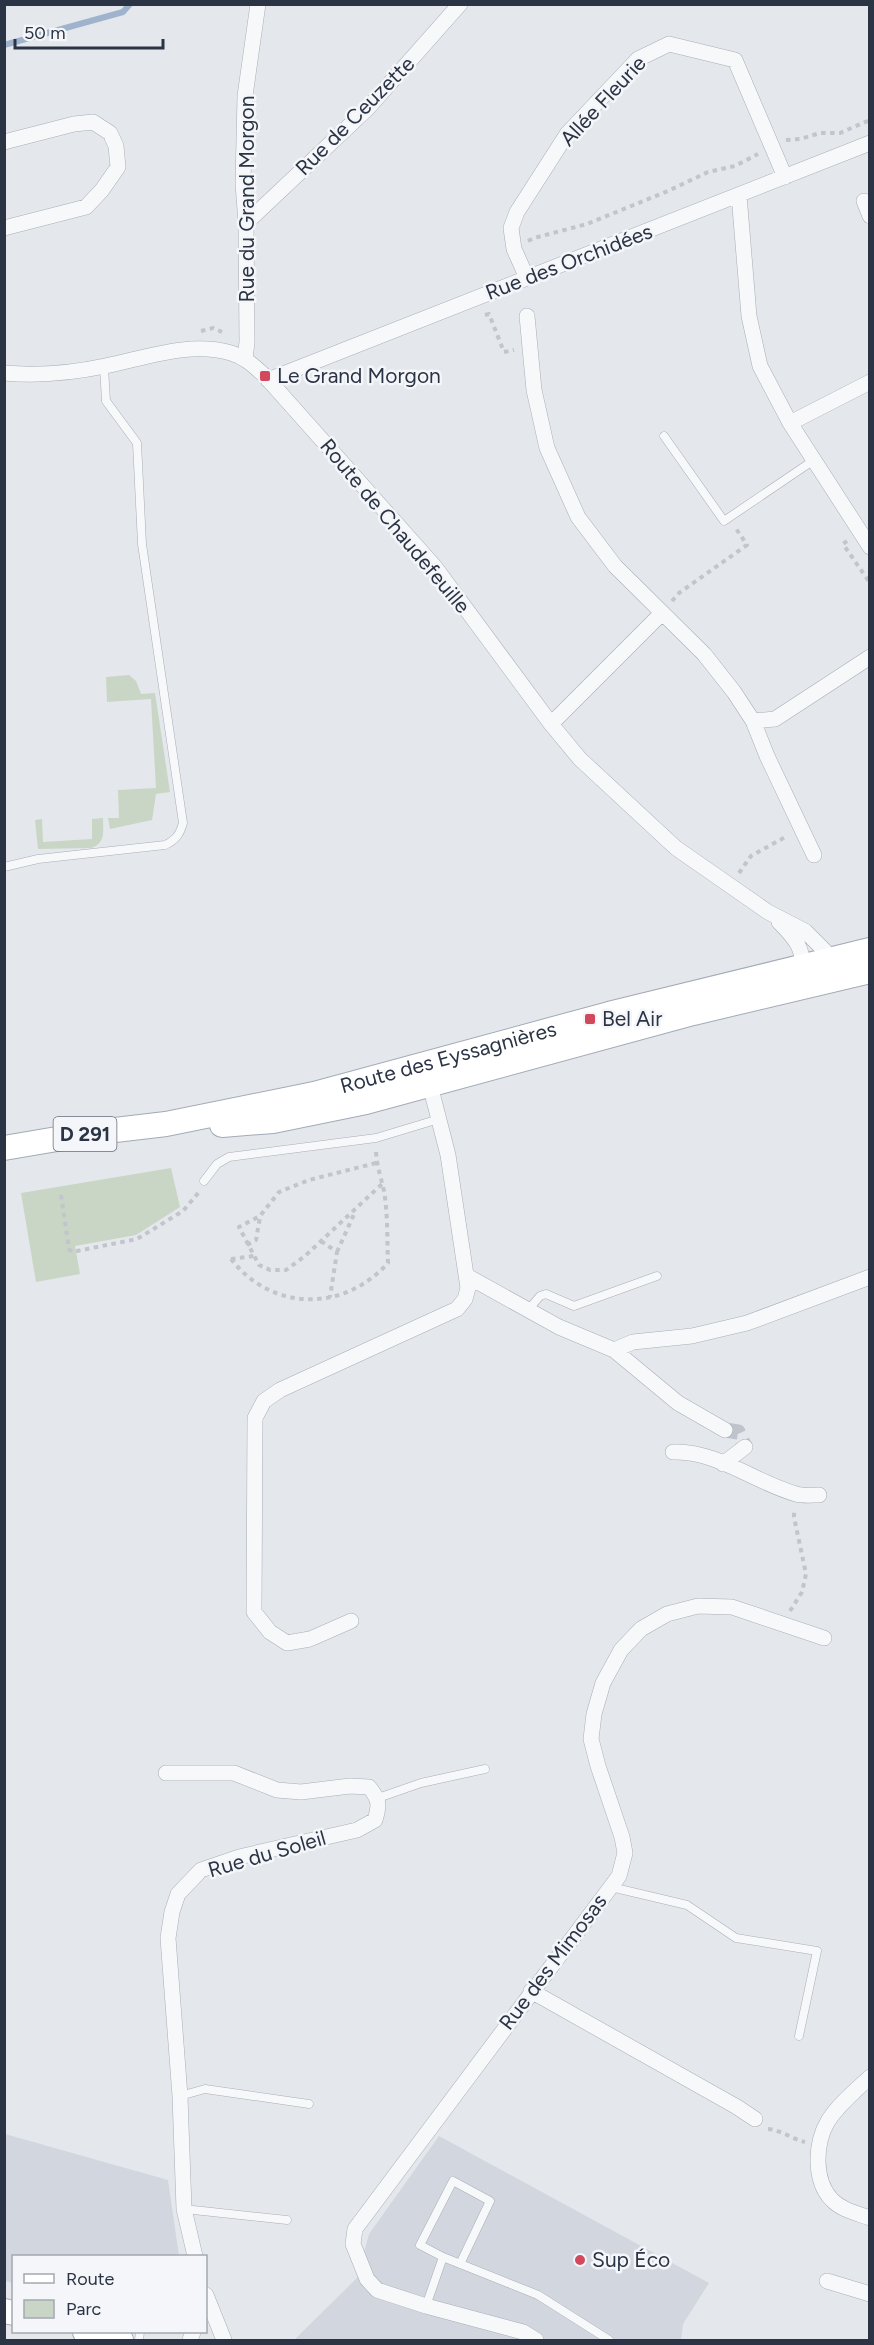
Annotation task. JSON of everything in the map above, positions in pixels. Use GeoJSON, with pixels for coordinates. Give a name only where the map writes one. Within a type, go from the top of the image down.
{"type":"FeatureCollection","features":[{"type":"Feature","properties":{"kind":"main road","name":"Route des Eyssagnières"},"geometry":{"type":"LineString","coordinates":[[4,1148],[98,1132],[166,1124],[314,1094],[573,1024],[817,966],[870,950]]}},
{"type":"Feature","properties":{"kind":"main road","name":"Route des Eyssagnières"},"geometry":{"type":"LineString","coordinates":[[166,1124],[230,1125],[273,1121],[366,1102],[693,1013],[866,972]]}},
{"type":"Feature","properties":{"kind":"main road"},"geometry":{"type":"LineString","coordinates":[[94,2333],[121,2340]]}},
{"type":"Feature","properties":{"kind":"street","name":"Rue du Grand Morgon"},"geometry":{"type":"LineString","coordinates":[[245,359],[247,342],[246,223],[243,184],[245,96],[258,4]]}},
{"type":"Feature","properties":{"kind":"street","name":"Rue de Ceuzette"},"geometry":{"type":"LineString","coordinates":[[246,223],[368,108],[460,4]]}},
{"type":"Feature","properties":{"kind":"street","name":"Allée Fleurie"},"geometry":{"type":"LineString","coordinates":[[527,278],[514,249],[511,228],[517,212],[567,134],[638,58],[656,48],[669,44],[735,60],[785,177]]}},
{"type":"Feature","properties":{"kind":"street"},"geometry":{"type":"LineString","coordinates":[[4,142],[74,124],[93,122],[111,133],[116,146],[117,167],[102,190],[86,207],[4,228]]}},
{"type":"Feature","properties":{"kind":"street","name":"Rue des Orchidées"},"geometry":{"type":"LineString","coordinates":[[268,380],[870,143]]}},
{"type":"Feature","properties":{"kind":"street"},"geometry":{"type":"LineString","coordinates":[[739,195],[748,316],[760,366],[790,423],[870,547]]}},
{"type":"Feature","properties":{"kind":"street"},"geometry":{"type":"LineString","coordinates":[[864,201],[870,216]]}},
{"type":"Feature","properties":{"kind":"street"},"geometry":{"type":"LineString","coordinates":[[527,315],[534,390],[547,448],[578,517],[615,566],[704,654],[753,721],[814,855]]}},
{"type":"Feature","properties":{"kind":"street","name":"Route de Chaudefeuille"},"geometry":{"type":"LineString","coordinates":[[4,373],[42,374],[104,367],[155,354],[198,349],[232,353],[245,359],[268,380],[435,567],[551,724],[588,766],[676,849],[768,912],[805,931],[825,951],[817,966],[792,935],[768,912]]}},
{"type":"Feature","properties":{"kind":"street"},"geometry":{"type":"LineString","coordinates":[[790,423],[870,382]]}},
{"type":"Feature","properties":{"kind":"street"},"geometry":{"type":"LineString","coordinates":[[551,724],[662,613]]}},
{"type":"Feature","properties":{"kind":"street"},"geometry":{"type":"LineString","coordinates":[[753,721],[775,719],[870,657]]}},
{"type":"Feature","properties":{"kind":"street"},"geometry":{"type":"LineString","coordinates":[[693,1013],[722,999],[817,966],[866,972]]}},
{"type":"Feature","properties":{"kind":"street"},"geometry":{"type":"LineString","coordinates":[[430,1085],[432,1077],[438,1071],[531,1045],[573,1024]]}},
{"type":"Feature","properties":{"kind":"street"},"geometry":{"type":"LineString","coordinates":[[351,1621],[310,1639],[287,1643],[270,1632],[254,1612],[255,1418],[264,1401],[280,1390],[457,1308],[465,1299],[468,1288],[467,1276],[448,1155],[430,1085],[424,1077],[410,1069]]}},
{"type":"Feature","properties":{"kind":"street"},"geometry":{"type":"LineString","coordinates":[[467,1276],[559,1327],[614,1350],[678,1403],[725,1430]]}},
{"type":"Feature","properties":{"kind":"street"},"geometry":{"type":"LineString","coordinates":[[614,1350],[633,1342],[692,1336],[747,1323],[870,1277]]}},
{"type":"Feature","properties":{"kind":"street"},"geometry":{"type":"LineString","coordinates":[[723,1464],[745,1447]]}},
{"type":"Feature","properties":{"kind":"street"},"geometry":{"type":"LineString","coordinates":[[673,1452],[687,1451],[796,1494],[819,1495]]}},
{"type":"Feature","properties":{"kind":"street","name":"Rue des Mimosas"},"geometry":{"type":"LineString","coordinates":[[536,2340],[523,2332],[426,2306],[377,2290],[367,2279],[353,2244],[356,2229],[531,1991],[619,1876],[624,1853],[622,1837],[591,1739],[594,1714],[603,1683],[621,1650],[641,1629],[667,1614],[698,1606],[732,1607],[824,1638]]}},
{"type":"Feature","properties":{"kind":"street"},"geometry":{"type":"LineString","coordinates":[[166,1773],[234,1773],[277,1790],[301,1792],[350,1786],[369,1787],[378,1798]]}},
{"type":"Feature","properties":{"kind":"street","name":"Rue du Soleil"},"geometry":{"type":"LineString","coordinates":[[195,2255],[184,2209],[180,2096],[168,1938],[172,1912],[178,1894],[201,1870],[239,1857],[357,1830],[375,1820],[379,1807],[378,1798]]}},
{"type":"Feature","properties":{"kind":"street"},"geometry":{"type":"LineString","coordinates":[[531,1991],[755,2119]]}},
{"type":"Feature","properties":{"kind":"street"},"geometry":{"type":"LineString","coordinates":[[870,2077],[829,2120],[818,2145],[819,2172],[831,2199],[845,2210],[870,2218]]}},
{"type":"Feature","properties":{"kind":"street"},"geometry":{"type":"LineString","coordinates":[[827,2281],[870,2294]]}},
{"type":"Feature","properties":{"kind":"street"},"geometry":{"type":"LineString","coordinates":[[207,2298],[224,2340]]}},
{"type":"Feature","properties":{"kind":"lane"},"geometry":{"type":"LineString","coordinates":[[4,867],[38,859],[165,845],[174,840],[183,823],[142,544],[137,443],[106,401],[104,367]]}},
{"type":"Feature","properties":{"kind":"lane"},"geometry":{"type":"LineString","coordinates":[[664,436],[724,521],[814,460]]}},
{"type":"Feature","properties":{"kind":"lane"},"geometry":{"type":"LineString","coordinates":[[204,1181],[217,1164],[230,1157],[376,1138],[439,1119]]}},
{"type":"Feature","properties":{"kind":"lane"},"geometry":{"type":"LineString","coordinates":[[528,1310],[540,1296],[546,1294],[574,1306],[657,1276]]}},
{"type":"Feature","properties":{"kind":"lane"},"geometry":{"type":"LineString","coordinates":[[378,1798],[421,1783],[484,1769]]}},
{"type":"Feature","properties":{"kind":"lane"},"geometry":{"type":"LineString","coordinates":[[609,1887],[687,1905],[736,1938],[817,1951],[799,2036]]}},
{"type":"Feature","properties":{"kind":"lane"},"geometry":{"type":"LineString","coordinates":[[180,2096],[205,2089],[309,2104]]}},
{"type":"Feature","properties":{"kind":"lane"},"geometry":{"type":"LineString","coordinates":[[460,2264],[490,2201],[453,2181],[420,2245],[443,2257],[460,2264],[538,2295],[609,2340]]}},
{"type":"Feature","properties":{"kind":"lane"},"geometry":{"type":"LineString","coordinates":[[184,2209],[287,2220]]}},
{"type":"Feature","properties":{"kind":"lane"},"geometry":{"type":"LineString","coordinates":[[426,2306],[443,2257]]}},
{"type":"Feature","properties":{"kind":"path"},"geometry":{"type":"LineString","coordinates":[[514,249],[534,238],[587,224],[708,172],[735,166],[784,140],[800,139],[820,133],[840,134],[870,120]]}},
{"type":"Feature","properties":{"kind":"path"},"geometry":{"type":"LineString","coordinates":[[480,317],[489,314],[504,352],[530,348]]}},
{"type":"Feature","properties":{"kind":"path"},"geometry":{"type":"LineString","coordinates":[[662,613],[679,592],[747,545],[729,518]]}},
{"type":"Feature","properties":{"kind":"path"},"geometry":{"type":"LineString","coordinates":[[730,886],[751,855],[781,840],[788,835],[789,828]]}},
{"type":"Feature","properties":{"kind":"path"},"geometry":{"type":"LineString","coordinates":[[254,1256],[231,1259],[251,1280],[266,1290],[309,1301],[355,1289],[379,1273],[388,1263],[387,1222],[382,1184],[376,1163],[321,1177],[279,1192],[260,1216],[239,1227],[259,1265],[270,1270],[286,1270],[382,1184]]}},
{"type":"Feature","properties":{"kind":"path"},"geometry":{"type":"LineString","coordinates":[[61,1195],[69,1249],[72,1252],[137,1239],[183,1210],[196,1197],[204,1181]]}},
{"type":"Feature","properties":{"kind":"path"},"geometry":{"type":"LineString","coordinates":[[330,1297],[337,1252],[356,1209]]}},
{"type":"Feature","properties":{"kind":"path"},"geometry":{"type":"LineString","coordinates":[[247,1245],[256,1240],[260,1216]]}},
{"type":"Feature","properties":{"kind":"path"},"geometry":{"type":"LineString","coordinates":[[321,1240],[337,1252]]}},
{"type":"Feature","properties":{"kind":"path"},"geometry":{"type":"LineString","coordinates":[[784,1625],[802,1592],[806,1574],[794,1517],[796,1494]]}},
{"type":"Feature","properties":{"kind":"path"},"geometry":{"type":"LineString","coordinates":[[755,2119],[761,2130],[777,2130],[794,2140],[818,2145]]}},
{"type":"Feature","properties":{"kind":"shaded area"},"geometry":{"type":"Polygon","coordinates":[[[5,2134],[168,2180],[179,2255],[12,2255],[12,2283],[5,2281],[5,2134]]]}},
{"type":"Feature","properties":{"kind":"shaded area"},"geometry":{"type":"Polygon","coordinates":[[[439,2136],[709,2283],[683,2324],[681,2340],[294,2340],[357,2278],[369,2234],[439,2136]]]}},
{"type":"Feature","properties":{"kind":"green space"},"geometry":{"type":"Polygon","coordinates":[[[129,675],[136,681],[141,694],[155,693],[170,792],[156,794],[152,820],[110,829],[108,818],[119,818],[118,790],[156,788],[151,699],[107,702],[106,677],[129,675]]]}},
{"type":"Feature","properties":{"kind":"green space"},"geometry":{"type":"Polygon","coordinates":[[[103,818],[103,836],[96,846],[38,849],[35,820],[42,819],[43,842],[92,839],[92,819],[103,818]]]}},
{"type":"Feature","properties":{"kind":"green space"},"geometry":{"type":"Polygon","coordinates":[[[171,1168],[180,1207],[136,1235],[75,1246],[80,1274],[36,1282],[21,1193],[171,1168]]]}},
{"type":"Feature","properties":{"kind":"waterway"},"geometry":{"type":"LineString","coordinates":[[4,45],[123,12],[130,4]]}},
{"type":"Feature","properties":{"kind":"tunnel"},"geometry":{"type":"LineString","coordinates":[[725,1430],[738,1432],[745,1447]]}},
{"type":"Feature","properties":{"kind":"place","name":"Le Grand Morgon"},"geometry":{"type":"Point","coordinates":[265,376]}},
{"type":"Feature","properties":{"kind":"place","name":"Bel Air"},"geometry":{"type":"Point","coordinates":[590,1019]}},
{"type":"Feature","properties":{"kind":"place","name":"Sup Éco"},"geometry":{"type":"Point","coordinates":[580,2260]}}]}
